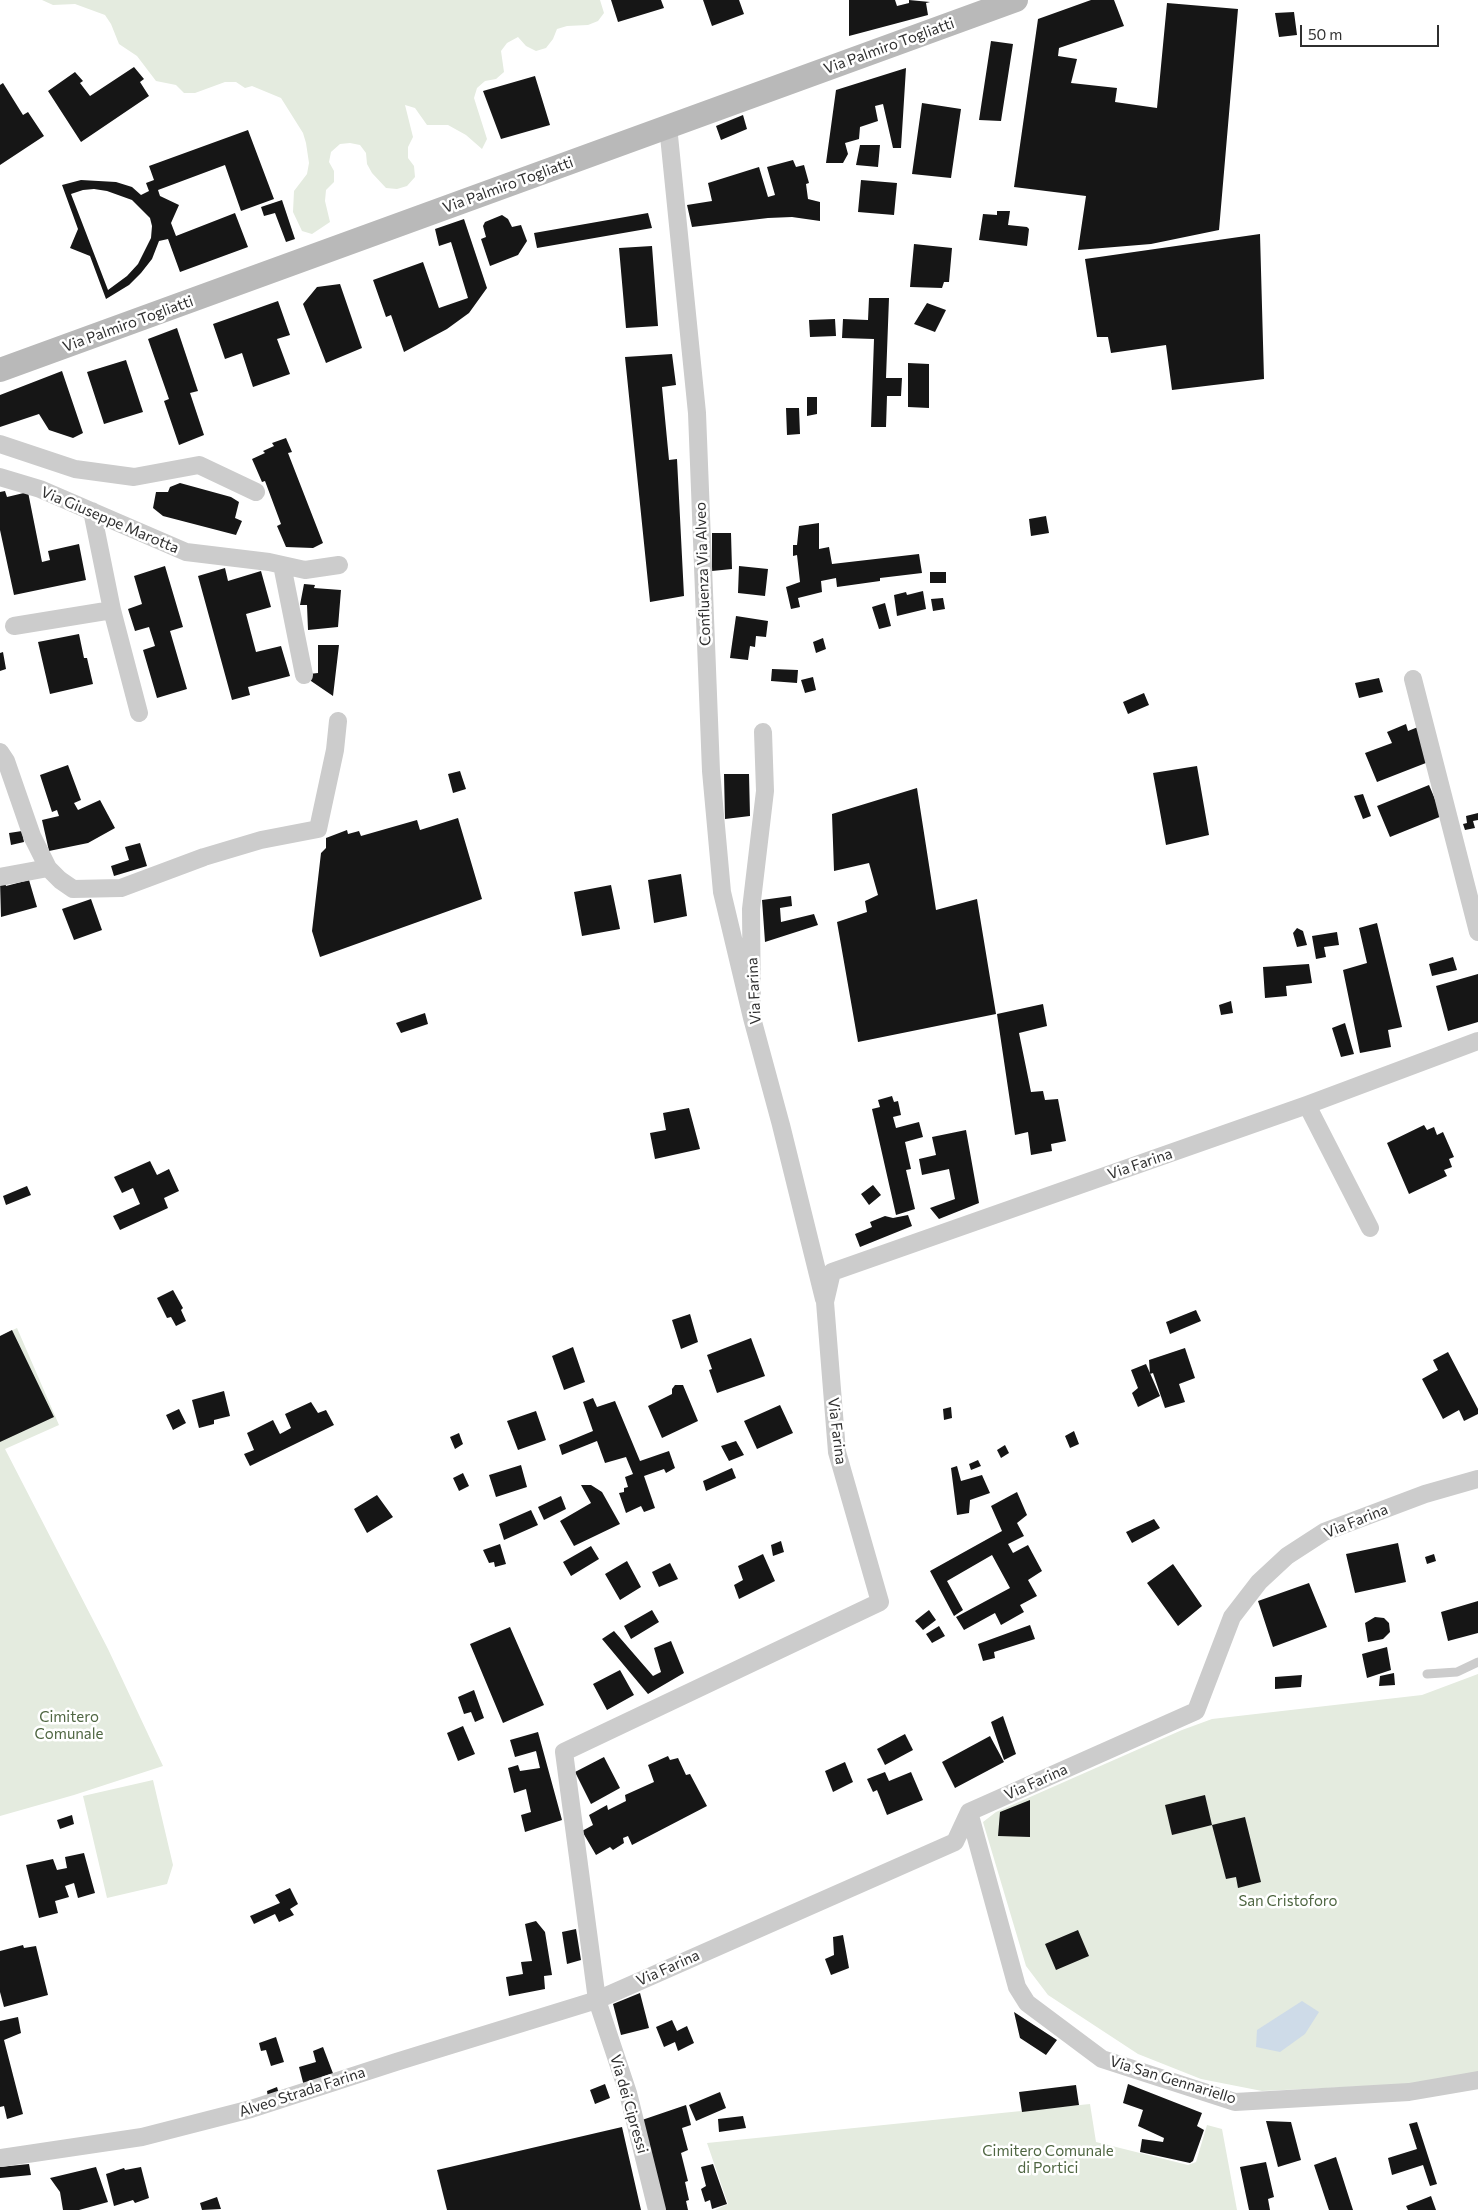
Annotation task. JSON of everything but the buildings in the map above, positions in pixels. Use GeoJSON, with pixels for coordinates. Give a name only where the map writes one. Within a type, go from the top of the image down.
{"type":"FeatureCollection","features":[{"type":"Feature","properties":{"kind":"street","name":"Via Palmiro Togliatti"},"geometry":{"type":"LineString","coordinates":[[0,370],[1016,0]]}},
{"type":"Feature","properties":{"kind":"street","name":"Confluenza Via Alveo"},"geometry":{"type":"LineString","coordinates":[[668,126],[696,413],[711,771],[722,892],[752,1018]]}},
{"type":"Feature","properties":{"kind":"street"},"geometry":{"type":"LineString","coordinates":[[0,444],[75,468],[134,478],[199,465],[256,492]]}},
{"type":"Feature","properties":{"kind":"street","name":"Via Giuseppe Marotta"},"geometry":{"type":"LineString","coordinates":[[0,477],[40,490],[186,552],[282,565],[305,570],[339,565]]}},
{"type":"Feature","properties":{"kind":"street"},"geometry":{"type":"LineString","coordinates":[[92,511],[112,610],[139,713]]}},
{"type":"Feature","properties":{"kind":"street"},"geometry":{"type":"LineString","coordinates":[[282,565],[304,675]]}},
{"type":"Feature","properties":{"kind":"street"},"geometry":{"type":"LineString","coordinates":[[14,626],[112,610]]}},
{"type":"Feature","properties":{"kind":"street"},"geometry":{"type":"LineString","coordinates":[[1413,680],[1478,932]]}},
{"type":"Feature","properties":{"kind":"street"},"geometry":{"type":"LineString","coordinates":[[0,752],[6,761],[32,836],[48,868],[60,880],[73,888],[121,888],[214,854],[261,840],[318,829],[335,750],[338,721]]}},
{"type":"Feature","properties":{"kind":"street","name":"Via Farina"},"geometry":{"type":"LineString","coordinates":[[763,732],[765,791],[751,909],[752,1018],[825,1302],[837,1452],[880,1602],[564,1752],[598,2000],[955,1842],[969,1812],[1196,1711],[1232,1618],[1259,1582],[1287,1556],[1324,1532],[1425,1494],[1478,1479]]}},
{"type":"Feature","properties":{"kind":"street"},"geometry":{"type":"LineString","coordinates":[[0,877],[48,868]]}},
{"type":"Feature","properties":{"kind":"street","name":"Via Farina"},"geometry":{"type":"LineString","coordinates":[[825,1302],[832,1272],[1307,1105],[1478,1042]]}},
{"type":"Feature","properties":{"kind":"street"},"geometry":{"type":"LineString","coordinates":[[1307,1105],[1370,1228]]}},
{"type":"Feature","properties":{"kind":"street","name":"Via San Gennariello"},"geometry":{"type":"LineString","coordinates":[[969,1812],[1017,1987],[1026,2003],[1102,2058],[1235,2102],[1409,2092],[1478,2080]]}},
{"type":"Feature","properties":{"kind":"street","name":"Alveo Strada Farina"},"geometry":{"type":"LineString","coordinates":[[0,2158],[142,2138],[251,2109],[598,2000]]}},
{"type":"Feature","properties":{"kind":"street","name":"Via dei Cipressi"},"geometry":{"type":"LineString","coordinates":[[598,2000],[628,2093],[657,2210]]}},
{"type":"Feature","properties":{"kind":"lane"},"geometry":{"type":"LineString","coordinates":[[1426,1674],[1457,1672],[1478,1662]]}},
{"type":"Feature","properties":{"kind":"green space"},"geometry":{"type":"Polygon","coordinates":[[[42,0],[600,0],[604,13],[598,21],[588,25],[567,26],[557,29],[553,39],[546,48],[536,51],[526,46],[518,37],[507,43],[501,51],[504,72],[496,79],[485,81],[477,88],[474,98],[487,139],[482,149],[466,135],[448,125],[427,125],[415,108],[405,105],[413,137],[408,147],[408,158],[414,166],[415,177],[407,186],[397,189],[386,188],[372,173],[367,164],[366,153],[360,145],[340,144],[331,152],[329,162],[334,171],[334,182],[326,190],[325,201],[330,222],[312,234],[302,231],[293,212],[294,191],[307,174],[309,163],[306,143],[303,133],[281,98],[252,86],[245,88],[236,82],[225,82],[195,93],[184,93],[176,85],[156,81],[137,56],[119,44],[105,15],[75,4],[53,5],[42,0]]]}},
{"type":"Feature","properties":{"kind":"green space","name":"Cimitero Comunale"},"geometry":{"type":"Polygon","coordinates":[[[17,1328],[59,1425],[5,1449],[108,1649],[163,1766],[74,1795],[0,1816],[0,1336],[17,1328]]]}},
{"type":"Feature","properties":{"kind":"green space","name":"San Cristoforo"},"geometry":{"type":"Polygon","coordinates":[[[1478,1674],[1478,2072],[1411,2084],[1262,2091],[1201,2079],[1138,2054],[1048,1995],[1026,1966],[983,1822],[996,1812],[1182,1730],[1212,1719],[1422,1695],[1478,1674]]]}},
{"type":"Feature","properties":{"kind":"green space"},"geometry":{"type":"Polygon","coordinates":[[[153,1780],[173,1865],[167,1884],[107,1898],[83,1796],[153,1780]]]}},
{"type":"Feature","properties":{"kind":"green space","name":"Cimitero Comunale di Portici"},"geometry":{"type":"Polygon","coordinates":[[[1090,2104],[1096,2142],[1188,2165],[1196,2162],[1207,2125],[1222,2129],[1237,2210],[715,2210],[728,2204],[707,2143],[1090,2104]]]}},
{"type":"Feature","properties":{"kind":"water"},"geometry":{"type":"Polygon","coordinates":[[[1302,2001],[1319,2012],[1305,2034],[1280,2052],[1256,2047],[1257,2030],[1302,2001]]]}}]}
